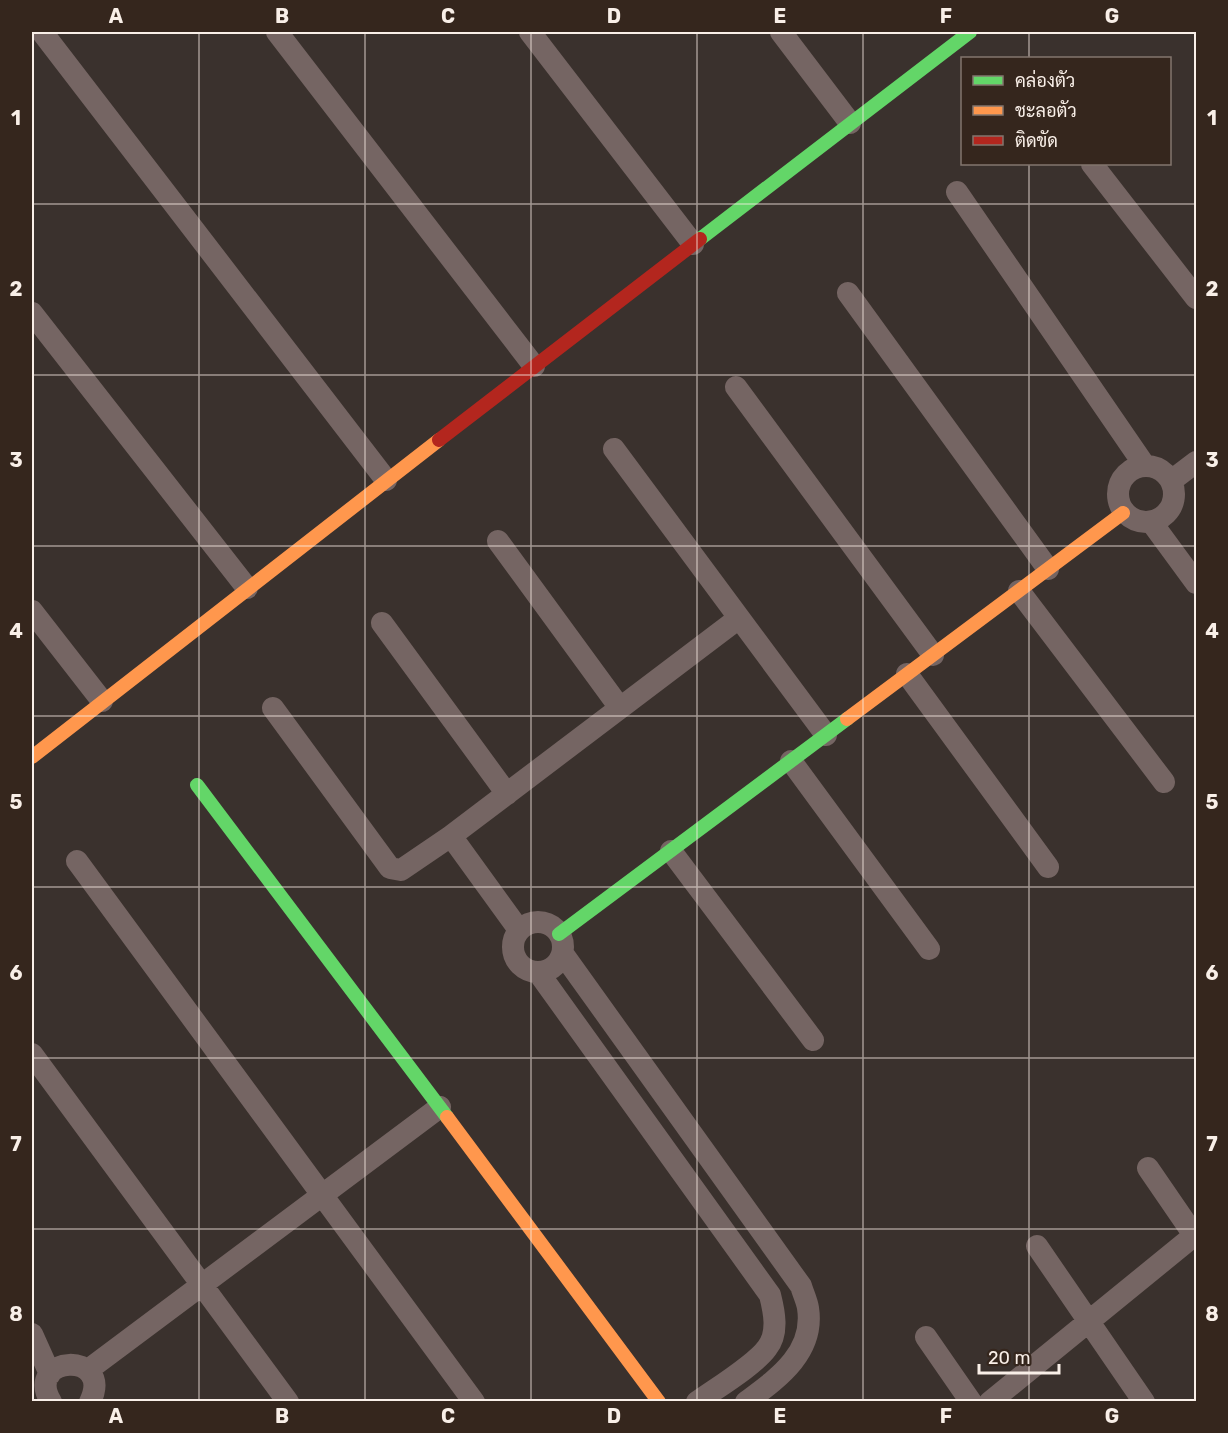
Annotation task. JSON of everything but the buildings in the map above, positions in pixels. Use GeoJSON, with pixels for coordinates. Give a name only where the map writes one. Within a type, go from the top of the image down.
{"type":"FeatureCollection","features":[{"type":"Feature","properties":{"kind":"street"},"geometry":{"type":"LineString","coordinates":[[42,32],[386,480]]}},
{"type":"Feature","properties":{"kind":"street"},"geometry":{"type":"LineString","coordinates":[[277,32],[534,366]]}},
{"type":"Feature","properties":{"kind":"street"},"geometry":{"type":"LineString","coordinates":[[530,32],[693,244]]}},
{"type":"Feature","properties":{"kind":"street"},"geometry":{"type":"LineString","coordinates":[[781,32],[850,123]]}},
{"type":"Feature","properties":{"kind":"street"},"geometry":{"type":"LineString","coordinates":[[32,757],[386,480],[970,32]]}},
{"type":"Feature","properties":{"kind":"street"},"geometry":{"type":"LineString","coordinates":[[1093,165],[1197,298]]}},
{"type":"Feature","properties":{"kind":"street"},"geometry":{"type":"LineString","coordinates":[[957,192],[1145,466]]}},
{"type":"Feature","properties":{"kind":"street"},"geometry":{"type":"LineString","coordinates":[[848,293],[1048,569]]}},
{"type":"Feature","properties":{"kind":"street"},"geometry":{"type":"LineString","coordinates":[[32,313],[248,588]]}},
{"type":"Feature","properties":{"kind":"street"},"geometry":{"type":"LineString","coordinates":[[736,387],[933,655]]}},
{"type":"Feature","properties":{"kind":"street"},"geometry":{"type":"LineString","coordinates":[[614,449],[826,735]]}},
{"type":"Feature","properties":{"kind":"street"},"geometry":{"type":"LineString","coordinates":[[1171,481],[1197,462]]}},
{"type":"Feature","properties":{"kind":"street"},"geometry":{"type":"LineString","coordinates":[[1145,466],[1155,467],[1164,472],[1171,481],[1174,501],[1162,518],[1142,523],[1124,513],[1117,492],[1119,482],[1126,474],[1135,468],[1145,466]]}},
{"type":"Feature","properties":{"kind":"street"},"geometry":{"type":"LineString","coordinates":[[746,1401],[780,1377],[798,1356],[807,1330],[808,1309],[801,1286],[743,1206],[561,944],[548,924],[532,922],[519,930],[513,945],[514,953],[523,967],[538,972],[548,970],[556,964],[561,944],[670,851],[1124,513]]}},
{"type":"Feature","properties":{"kind":"street"},"geometry":{"type":"LineString","coordinates":[[1152,522],[1197,583]]}},
{"type":"Feature","properties":{"kind":"street"},"geometry":{"type":"LineString","coordinates":[[498,541],[620,708]]}},
{"type":"Feature","properties":{"kind":"street"},"geometry":{"type":"LineString","coordinates":[[1019,591],[1164,782]]}},
{"type":"Feature","properties":{"kind":"street"},"geometry":{"type":"LineString","coordinates":[[32,611],[102,701]]}},
{"type":"Feature","properties":{"kind":"street"},"geometry":{"type":"LineString","coordinates":[[273,708],[390,868],[401,870],[451,836],[739,618]]}},
{"type":"Feature","properties":{"kind":"street"},"geometry":{"type":"LineString","coordinates":[[382,623],[507,794]]}},
{"type":"Feature","properties":{"kind":"street"},"geometry":{"type":"LineString","coordinates":[[907,674],[1048,867]]}},
{"type":"Feature","properties":{"kind":"street"},"geometry":{"type":"LineString","coordinates":[[791,761],[929,950]]}},
{"type":"Feature","properties":{"kind":"street"},"geometry":{"type":"LineString","coordinates":[[197,784],[659,1401]]}},
{"type":"Feature","properties":{"kind":"street"},"geometry":{"type":"LineString","coordinates":[[451,836],[519,930]]}},
{"type":"Feature","properties":{"kind":"street"},"geometry":{"type":"LineString","coordinates":[[670,851],[813,1040]]}},
{"type":"Feature","properties":{"kind":"street"},"geometry":{"type":"LineString","coordinates":[[77,861],[474,1401]]}},
{"type":"Feature","properties":{"kind":"street"},"geometry":{"type":"LineString","coordinates":[[538,972],[770,1295],[775,1313],[774,1329],[768,1348],[697,1401]]}},
{"type":"Feature","properties":{"kind":"street"},"geometry":{"type":"LineString","coordinates":[[32,1054],[288,1401]]}},
{"type":"Feature","properties":{"kind":"street"},"geometry":{"type":"LineString","coordinates":[[88,1370],[440,1107]]}},
{"type":"Feature","properties":{"kind":"street"},"geometry":{"type":"LineString","coordinates":[[990,1401],[1196,1236],[1148,1168]]}},
{"type":"Feature","properties":{"kind":"street"},"geometry":{"type":"LineString","coordinates":[[718,1223],[743,1206]]}},
{"type":"Feature","properties":{"kind":"street"},"geometry":{"type":"LineString","coordinates":[[1037,1246],[1144,1401]]}},
{"type":"Feature","properties":{"kind":"street"},"geometry":{"type":"LineString","coordinates":[[32,1335],[50,1374]]}},
{"type":"Feature","properties":{"kind":"street"},"geometry":{"type":"LineString","coordinates":[[926,1337],[971,1401]]}},
{"type":"Feature","properties":{"kind":"street"},"geometry":{"type":"LineString","coordinates":[[51,1401],[47,1395],[46,1384],[50,1374],[57,1367],[68,1363],[78,1364],[88,1370],[95,1391],[90,1401]]}},
{"type":"Feature","properties":{"kind":"traffic: fast"},"geometry":{"type":"LineString","coordinates":[[700,239],[970,32]]}},
{"type":"Feature","properties":{"kind":"traffic: fast"},"geometry":{"type":"LineString","coordinates":[[559,934],[847,719]]}},
{"type":"Feature","properties":{"kind":"traffic: fast"},"geometry":{"type":"LineString","coordinates":[[197,785],[447,1117]]}},
{"type":"Feature","properties":{"kind":"traffic: slow"},"geometry":{"type":"LineString","coordinates":[[32,757],[439,440]]}},
{"type":"Feature","properties":{"kind":"traffic: slow"},"geometry":{"type":"LineString","coordinates":[[847,719],[1123,513]]}},
{"type":"Feature","properties":{"kind":"traffic: slow"},"geometry":{"type":"LineString","coordinates":[[447,1117],[659,1402]]}},
{"type":"Feature","properties":{"kind":"traffic: jam"},"geometry":{"type":"LineString","coordinates":[[439,440],[700,239]]}}]}
